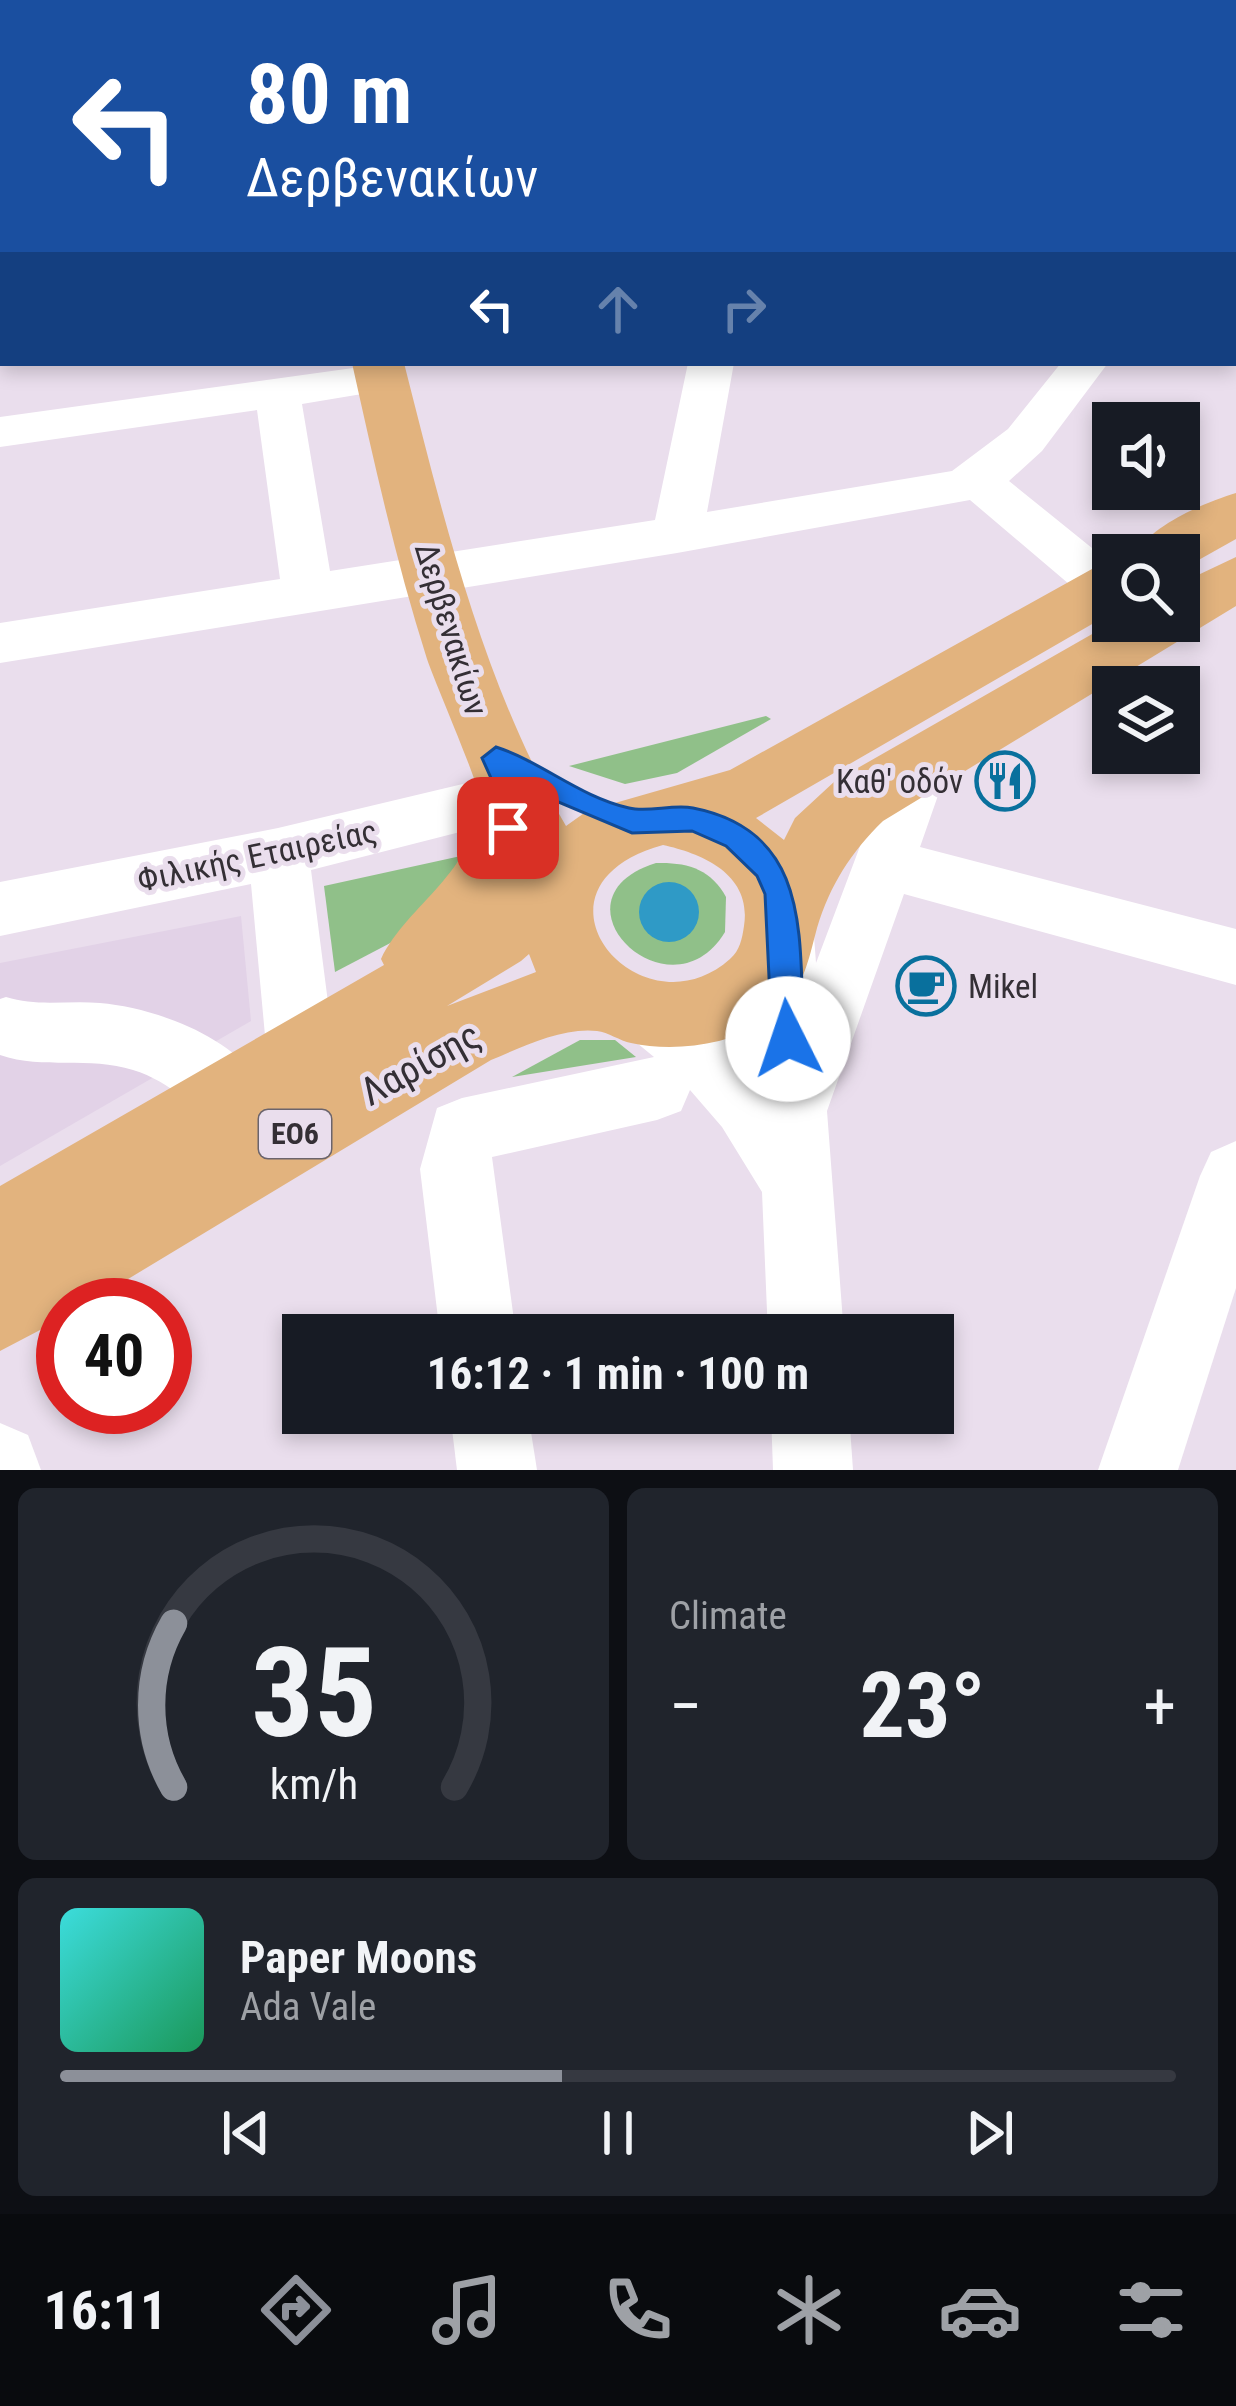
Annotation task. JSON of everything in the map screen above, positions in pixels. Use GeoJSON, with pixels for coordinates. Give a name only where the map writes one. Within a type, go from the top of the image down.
{"type":"FeatureCollection","features":[{"type":"Feature","properties":{"kind":"main road","name":"Δερβενακίων"},"geometry":{"type":"LineString","coordinates":[[380,370],[433,575],[504,777],[559,886]]}},
{"type":"Feature","properties":{"kind":"main road"},"geometry":{"type":"LineString","coordinates":[[1200,534],[1236,513]]}},
{"type":"Feature","properties":{"kind":"main road"},"geometry":{"type":"LineString","coordinates":[[1200,599],[1236,578]]}},
{"type":"Feature","properties":{"kind":"main road","name":"ΕΟ6"},"geometry":{"type":"LineString","coordinates":[[559,886],[572,860],[592,841],[640,820],[707,808],[754,789],[1092,596]]}},
{"type":"Feature","properties":{"kind":"main road","name":"ΕΟ6"},"geometry":{"type":"LineString","coordinates":[[626,1004],[692,1013],[739,995],[771,963],[802,871],[829,828],[859,802],[920,764],[1128,642]]}},
{"type":"Feature","properties":{"kind":"main road"},"geometry":{"type":"LineString","coordinates":[[301,1057],[349,1010],[427,952],[465,913],[496,860],[504,777],[640,820],[694,820],[736,837],[759,856],[775,880],[783,929]]}},
{"type":"Feature","properties":{"kind":"main road"},"geometry":{"type":"LineString","coordinates":[[559,886],[554,917],[561,950],[574,971],[626,1004]]}},
{"type":"Feature","properties":{"kind":"main road","name":"Λαρίσης"},"geometry":{"type":"LineString","coordinates":[[0,1233],[528,917],[559,886]]}},
{"type":"Feature","properties":{"kind":"main road","name":"Λαρίσης"},"geometry":{"type":"LineString","coordinates":[[0,1307],[464,1035],[532,1007],[626,1004]]}},
{"type":"Feature","properties":{"kind":"street"},"geometry":{"type":"LineString","coordinates":[[676,536],[710,366]]}},
{"type":"Feature","properties":{"kind":"street"},"geometry":{"type":"LineString","coordinates":[[0,643],[676,536],[979,482],[1016,452],[1083,366]]}},
{"type":"Feature","properties":{"kind":"street"},"geometry":{"type":"LineString","coordinates":[[0,432],[278,392],[380,370]]}},
{"type":"Feature","properties":{"kind":"street"},"geometry":{"type":"LineString","coordinates":[[278,392],[308,595]]}},
{"type":"Feature","properties":{"kind":"street"},"geometry":{"type":"LineString","coordinates":[[979,482],[1092,572]]}},
{"type":"Feature","properties":{"kind":"street"},"geometry":{"type":"LineString","coordinates":[[794,1108],[920,764]]}},
{"type":"Feature","properties":{"kind":"street","name":"Φιλικής Εταιρείας"},"geometry":{"type":"LineString","coordinates":[[0,909],[278,853],[504,777]]}},
{"type":"Feature","properties":{"kind":"street"},"geometry":{"type":"LineString","coordinates":[[278,853],[301,1057]]}},
{"type":"Feature","properties":{"kind":"street"},"geometry":{"type":"LineString","coordinates":[[883,863],[1236,957]]}},
{"type":"Feature","properties":{"kind":"street"},"geometry":{"type":"LineString","coordinates":[[783,929],[805,1314]]}},
{"type":"Feature","properties":{"kind":"street"},"geometry":{"type":"LineString","coordinates":[[626,1004],[745,1096],[799,1194]]}},
{"type":"Feature","properties":{"kind":"street"},"geometry":{"type":"LineString","coordinates":[[6,1028],[36,1034],[101,1033],[140,1041],[202,1069],[233,1095]]}},
{"type":"Feature","properties":{"kind":"street"},"geometry":{"type":"LineString","coordinates":[[475,1314],[455,1168],[462,1131],[657,1088]]}},
{"type":"Feature","properties":{"kind":"street"},"geometry":{"type":"LineString","coordinates":[[1138,1470],[1236,1176]]}},
{"type":"Feature","properties":{"kind":"street"},"geometry":{"type":"LineString","coordinates":[[492,1434],[497,1470]]}},
{"type":"Feature","properties":{"kind":"street"},"geometry":{"type":"LineString","coordinates":[[811,1434],[813,1470]]}},
{"type":"Feature","properties":{"kind":"shaded area"},"geometry":{"type":"Polygon","coordinates":[[[241,916],[251,1021],[0,1166],[0,963],[241,916]]]}},
{"type":"Feature","properties":{"kind":"green space"},"geometry":{"type":"Polygon","coordinates":[[[766,716],[771,719],[677,773],[625,784],[569,766],[766,716]]]}},
{"type":"Feature","properties":{"kind":"green space"},"geometry":{"type":"Polygon","coordinates":[[[470,854],[419,928],[335,972],[324,886],[470,854]]]}},
{"type":"Feature","properties":{"kind":"green space"},"geometry":{"type":"Polygon","coordinates":[[[656,863],[697,869],[726,897],[725,932],[702,957],[675,965],[649,960],[627,945],[613,925],[611,902],[624,880],[656,863]]]}},
{"type":"Feature","properties":{"kind":"green space"},"geometry":{"type":"Polygon","coordinates":[[[580,1040],[615,1040],[636,1057],[512,1077],[580,1040]]]}},
{"type":"Feature","properties":{"kind":"water"},"geometry":{"type":"Polygon","coordinates":[[[669,882],[690,891],[699,912],[690,933],[669,942],[648,933],[639,912],[648,891],[669,882]]]}},
{"type":"Feature","properties":{"kind":"place","name":"Καθ' οδόν"},"geometry":{"type":"Point","coordinates":[1005,781]}},
{"type":"Feature","properties":{"kind":"place","name":"Mikel"},"geometry":{"type":"Point","coordinates":[926,986]}},
{"type":"Feature","properties":{"kind":"route"},"geometry":{"type":"LineString","coordinates":[[508,828],[513,796],[496,758],[556,793],[632,822],[663,817],[694,820],[736,837],[759,856],[780,894],[788,1039]]}}]}
